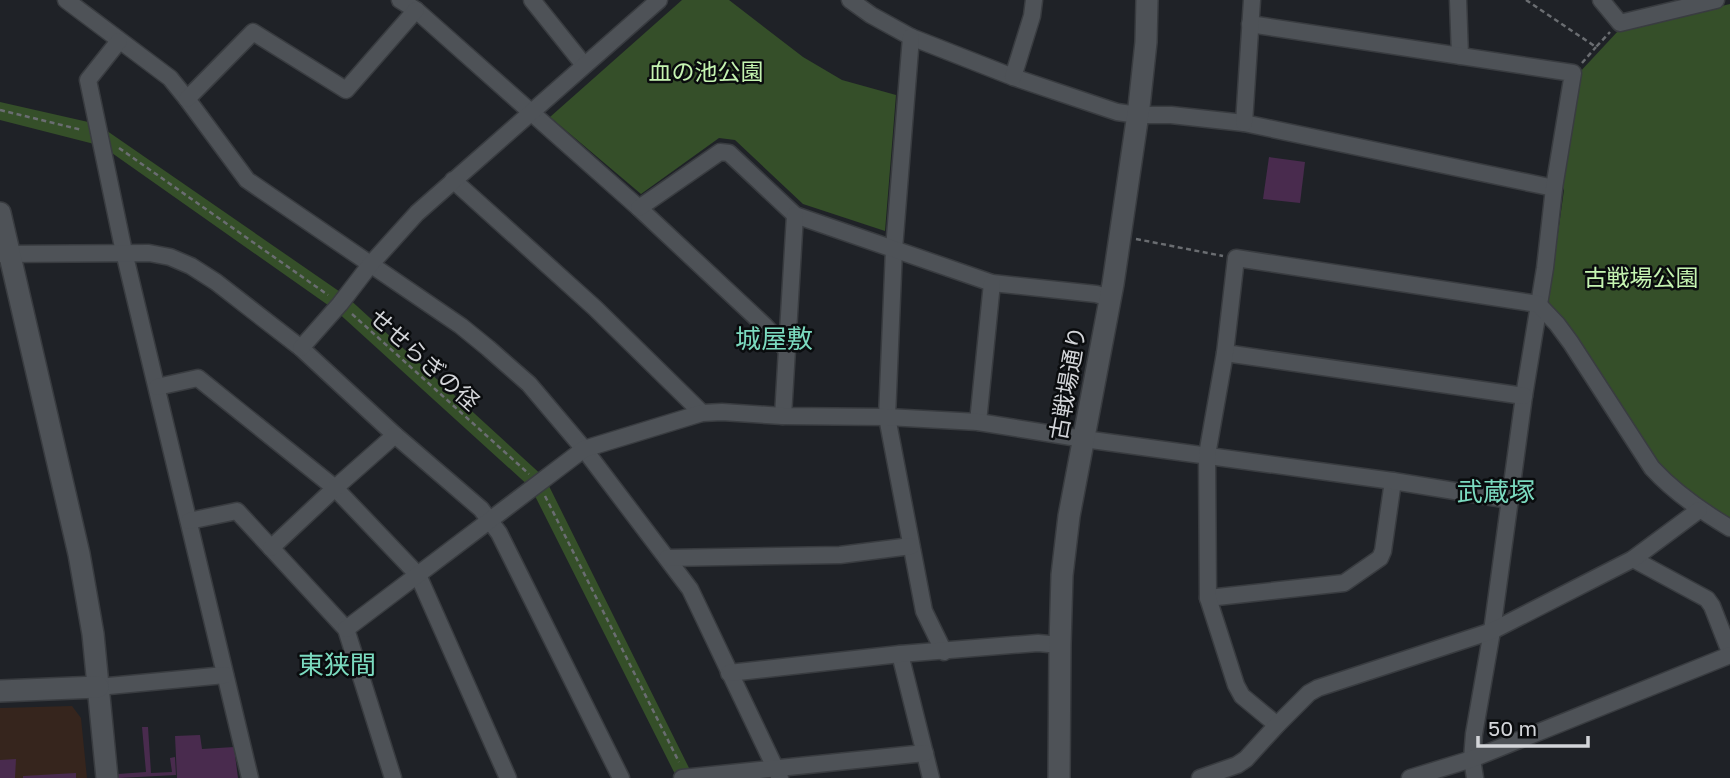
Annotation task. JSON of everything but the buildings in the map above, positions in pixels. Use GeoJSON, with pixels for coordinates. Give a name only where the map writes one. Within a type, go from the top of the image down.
{"type":"FeatureCollection","features":[{"type":"Feature","properties":{"kind":"street"},"geometry":{"type":"LineString","coordinates":[[66,0],[170,78],[247,180],[461,327],[529,384],[584,449],[690,589],[777,773]]}},
{"type":"Feature","properties":{"kind":"street"},"geometry":{"type":"LineString","coordinates":[[400,0],[416,10],[639,208],[786,349]]}},
{"type":"Feature","properties":{"kind":"street"},"geometry":{"type":"LineString","coordinates":[[533,0],[584,65]]}},
{"type":"Feature","properties":{"kind":"street"},"geometry":{"type":"LineString","coordinates":[[302,348],[417,213],[659,0]]}},
{"type":"Feature","properties":{"kind":"street"},"geometry":{"type":"LineString","coordinates":[[850,0],[871,15],[912,37],[1013,77],[1117,112],[1244,123],[1554,188]]}},
{"type":"Feature","properties":{"kind":"street"},"geometry":{"type":"LineString","coordinates":[[1013,77],[1034,0]]}},
{"type":"Feature","properties":{"kind":"street","name":"古戦場通り"},"geometry":{"type":"LineString","coordinates":[[1059,778],[1059,645],[1069,516],[1120,236],[1138,115],[1146,42],[1147,0]]}},
{"type":"Feature","properties":{"kind":"street"},"geometry":{"type":"LineString","coordinates":[[1244,123],[1252,0]]}},
{"type":"Feature","properties":{"kind":"street"},"geometry":{"type":"LineString","coordinates":[[1458,0],[1460,56]]}},
{"type":"Feature","properties":{"kind":"street"},"geometry":{"type":"LineString","coordinates":[[1601,0],[1620,23],[1716,0]]}},
{"type":"Feature","properties":{"kind":"street"},"geometry":{"type":"LineString","coordinates":[[187,99],[253,32],[346,90],[416,10]]}},
{"type":"Feature","properties":{"kind":"street"},"geometry":{"type":"LineString","coordinates":[[1250,24],[1573,73],[1472,759],[1475,778]]}},
{"type":"Feature","properties":{"kind":"street"},"geometry":{"type":"LineString","coordinates":[[912,37],[894,249],[887,417],[924,611],[944,652]]}},
{"type":"Feature","properties":{"kind":"street"},"geometry":{"type":"LineString","coordinates":[[119,41],[88,80],[124,252],[250,778]]}},
{"type":"Feature","properties":{"kind":"street"},"geometry":{"type":"LineString","coordinates":[[639,208],[720,152],[729,153],[795,215],[992,283],[1096,294],[1110,298]]}},
{"type":"Feature","properties":{"kind":"street"},"geometry":{"type":"LineString","coordinates":[[453,180],[595,308],[702,412]]}},
{"type":"Feature","properties":{"kind":"street"},"geometry":{"type":"LineString","coordinates":[[0,213],[5,254],[79,554],[93,634],[107,778]]}},
{"type":"Feature","properties":{"kind":"street"},"geometry":{"type":"LineString","coordinates":[[783,416],[795,215]]}},
{"type":"Feature","properties":{"kind":"street"},"geometry":{"type":"LineString","coordinates":[[5,254],[124,252],[170,257],[191,266],[216,282],[302,348],[395,435],[481,509],[490,521],[621,778]]}},
{"type":"Feature","properties":{"kind":"street"},"geometry":{"type":"LineString","coordinates":[[1276,725],[1242,696],[1236,685],[1208,598],[1207,455],[1225,353],[1236,258],[1538,304],[1571,343],[1652,468],[1699,510],[1730,528]]}},
{"type":"Feature","properties":{"kind":"street"},"geometry":{"type":"LineString","coordinates":[[978,422],[992,283]]}},
{"type":"Feature","properties":{"kind":"street"},"geometry":{"type":"LineString","coordinates":[[1225,353],[1524,396]]}},
{"type":"Feature","properties":{"kind":"street"},"geometry":{"type":"LineString","coordinates":[[158,387],[198,378],[335,488],[418,575],[508,778]]}},
{"type":"Feature","properties":{"kind":"street"},"geometry":{"type":"LineString","coordinates":[[346,629],[584,449],[702,412],[978,422],[1510,500]]}},
{"type":"Feature","properties":{"kind":"street"},"geometry":{"type":"LineString","coordinates":[[271,548],[395,435]]}},
{"type":"Feature","properties":{"kind":"street"},"geometry":{"type":"LineString","coordinates":[[1208,598],[1344,583],[1380,558],[1393,481]]}},
{"type":"Feature","properties":{"kind":"street"},"geometry":{"type":"LineString","coordinates":[[1200,778],[1237,765],[1246,759],[1276,725],[1309,693],[1318,688],[1492,631],[1633,559],[1699,510]]}},
{"type":"Feature","properties":{"kind":"street"},"geometry":{"type":"LineString","coordinates":[[189,521],[237,511],[346,629],[393,778]]}},
{"type":"Feature","properties":{"kind":"street"},"geometry":{"type":"LineString","coordinates":[[667,558],[840,555],[911,546]]}},
{"type":"Feature","properties":{"kind":"street"},"geometry":{"type":"LineString","coordinates":[[1410,778],[1472,759],[1730,654],[1707,599],[1633,559]]}},
{"type":"Feature","properties":{"kind":"street"},"geometry":{"type":"LineString","coordinates":[[729,673],[900,654],[1038,643],[1059,645]]}},
{"type":"Feature","properties":{"kind":"street"},"geometry":{"type":"LineString","coordinates":[[900,654],[931,778]]}},
{"type":"Feature","properties":{"kind":"street"},"geometry":{"type":"LineString","coordinates":[[0,691],[98,687],[225,675]]}},
{"type":"Feature","properties":{"kind":"street"},"geometry":{"type":"LineString","coordinates":[[685,778],[777,773],[925,753]]}},
{"type":"Feature","properties":{"kind":"path"},"geometry":{"type":"LineString","coordinates":[[1526,0],[1596,47]]}},
{"type":"Feature","properties":{"kind":"path"},"geometry":{"type":"LineString","coordinates":[[1573,73],[1620,23]]}},
{"type":"Feature","properties":{"kind":"path","name":"せせらぎの径"},"geometry":{"type":"LineString","coordinates":[[0,110],[100,134],[340,304],[538,482],[685,778]]}},
{"type":"Feature","properties":{"kind":"path"},"geometry":{"type":"LineString","coordinates":[[1120,236],[1236,258]]}},
{"type":"Feature","properties":{"kind":"shaded area"},"geometry":{"type":"Polygon","coordinates":[[[72,706],[81,718],[87,778],[0,778],[0,708],[72,706]]]}},
{"type":"Feature","properties":{"kind":"green space","name":"血の池公園"},"geometry":{"type":"Polygon","coordinates":[[[682,0],[729,0],[803,57],[842,80],[896,95],[885,231],[803,204],[735,140],[719,138],[641,194],[550,117],[682,0]]]}},
{"type":"Feature","properties":{"kind":"green space","name":"古戦場公園"},"geometry":{"type":"Polygon","coordinates":[[[1730,4],[1730,523],[1672,479],[1659,465],[1548,305],[1578,74],[1619,30],[1730,4]]]}},
{"type":"Feature","properties":{"kind":"green space"},"geometry":{"type":"Polygon","coordinates":[[[0,102],[97,124],[346,296],[545,478],[694,778],[677,778],[531,488],[335,310],[102,146],[0,120],[0,102]]]}},
{"type":"Feature","properties":{"kind":"district","name":"城屋敷"},"geometry":{"type":"Point","coordinates":[774,338]}},
{"type":"Feature","properties":{"kind":"district","name":"武蔵塚"},"geometry":{"type":"Point","coordinates":[1496,491]}},
{"type":"Feature","properties":{"kind":"district","name":"東狭間"},"geometry":{"type":"Point","coordinates":[337,664]}}]}
